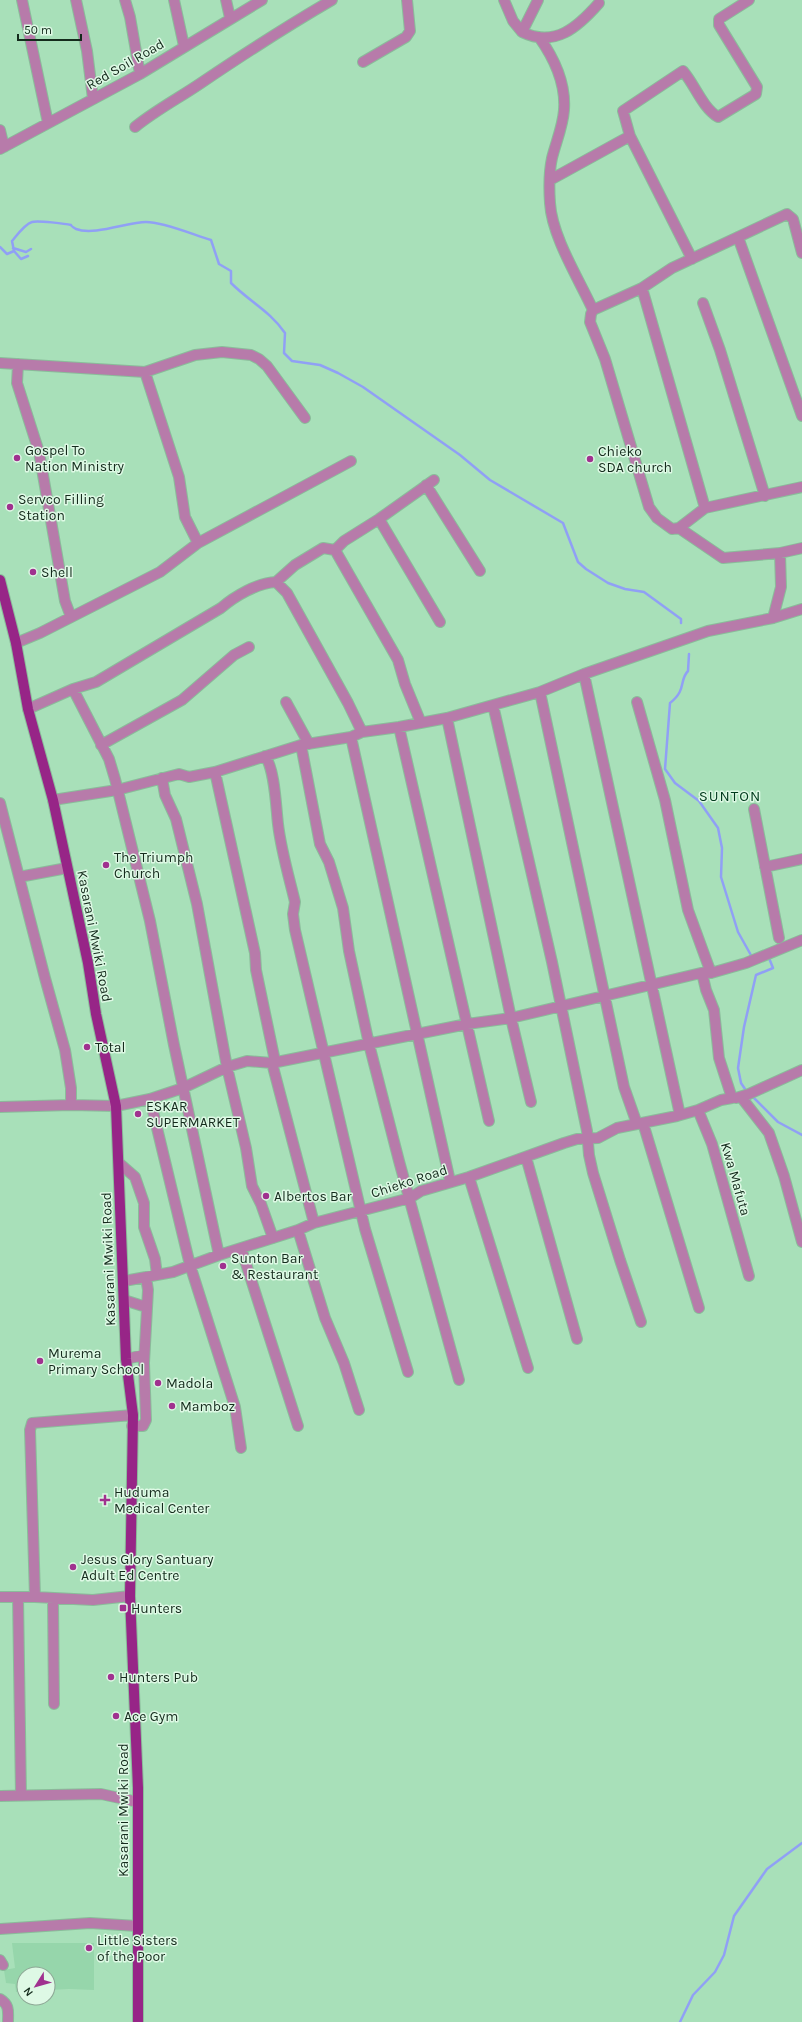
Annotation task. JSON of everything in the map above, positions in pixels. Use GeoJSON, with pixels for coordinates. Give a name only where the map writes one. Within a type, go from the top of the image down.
{"type":"FeatureCollection","features":[{"type":"Feature","properties":{"kind":"main road","name":"Kasarani Mwiki Road"},"geometry":{"type":"LineString","coordinates":[[0,580],[16,642],[28,709],[53,800],[68,868],[116,1106],[126,1359],[133,1415],[130,1596],[138,1802],[138,2022]]}},
{"type":"Feature","properties":{"kind":"street"},"geometry":{"type":"LineString","coordinates":[[22,0],[48,123]]}},
{"type":"Feature","properties":{"kind":"street"},"geometry":{"type":"LineString","coordinates":[[76,0],[87,51],[93,99]]}},
{"type":"Feature","properties":{"kind":"street"},"geometry":{"type":"LineString","coordinates":[[125,0],[130,17],[140,74]]}},
{"type":"Feature","properties":{"kind":"street"},"geometry":{"type":"LineString","coordinates":[[174,0],[184,46]]}},
{"type":"Feature","properties":{"kind":"street"},"geometry":{"type":"LineString","coordinates":[[226,0],[230,18]]}},
{"type":"Feature","properties":{"kind":"street","name":"Red Soil Road"},"geometry":{"type":"LineString","coordinates":[[2,148],[140,74],[230,18],[262,0]]}},
{"type":"Feature","properties":{"kind":"street"},"geometry":{"type":"LineString","coordinates":[[135,127],[153,112],[183,95],[235,60],[332,0]]}},
{"type":"Feature","properties":{"kind":"street"},"geometry":{"type":"LineString","coordinates":[[363,62],[406,37],[410,31],[407,0]]}},
{"type":"Feature","properties":{"kind":"street"},"geometry":{"type":"LineString","coordinates":[[504,0],[512,21],[522,32],[531,36],[539,37],[562,34],[581,23],[599,3]]}},
{"type":"Feature","properties":{"kind":"street"},"geometry":{"type":"LineString","coordinates":[[522,32],[538,0]]}},
{"type":"Feature","properties":{"kind":"street"},"geometry":{"type":"LineString","coordinates":[[692,259],[630,136],[623,111],[683,71],[690,79],[712,113],[718,117],[756,94],[757,87],[719,25],[719,19],[749,0]]}},
{"type":"Feature","properties":{"kind":"street"},"geometry":{"type":"LineString","coordinates":[[539,37],[551,53],[556,65],[563,94],[564,111],[552,160],[550,180],[550,204],[554,227],[593,310]]}},
{"type":"Feature","properties":{"kind":"street"},"geometry":{"type":"LineString","coordinates":[[0,130],[2,148]]}},
{"type":"Feature","properties":{"kind":"street"},"geometry":{"type":"LineString","coordinates":[[550,180],[630,136]]}},
{"type":"Feature","properties":{"kind":"street"},"geometry":{"type":"LineString","coordinates":[[802,253],[793,219],[787,214],[672,268],[642,288],[593,310],[590,322],[605,359],[649,508],[657,518],[672,529],[679,528],[705,508],[802,487]]}},
{"type":"Feature","properties":{"kind":"street"},"geometry":{"type":"LineString","coordinates":[[738,237],[800,404],[802,416]]}},
{"type":"Feature","properties":{"kind":"street"},"geometry":{"type":"LineString","coordinates":[[642,288],[705,508]]}},
{"type":"Feature","properties":{"kind":"street"},"geometry":{"type":"LineString","coordinates":[[703,303],[720,350],[765,496]]}},
{"type":"Feature","properties":{"kind":"street"},"geometry":{"type":"LineString","coordinates":[[0,363],[145,372],[195,355],[211,352],[251,355],[266,366],[305,418]]}},
{"type":"Feature","properties":{"kind":"street"},"geometry":{"type":"LineString","coordinates":[[18,364],[17,383],[39,452],[65,601],[71,617]]}},
{"type":"Feature","properties":{"kind":"street"},"geometry":{"type":"LineString","coordinates":[[145,372],[179,477],[185,517],[198,543]]}},
{"type":"Feature","properties":{"kind":"street"},"geometry":{"type":"LineString","coordinates":[[16,642],[40,633],[160,572],[198,543],[351,460]]}},
{"type":"Feature","properties":{"kind":"street"},"geometry":{"type":"LineString","coordinates":[[335,550],[344,541],[379,519],[430,482],[480,571]]}},
{"type":"Feature","properties":{"kind":"street"},"geometry":{"type":"LineString","coordinates":[[379,519],[440,622]]}},
{"type":"Feature","properties":{"kind":"street"},"geometry":{"type":"LineString","coordinates":[[679,528],[723,558],[780,553],[802,548]]}},
{"type":"Feature","properties":{"kind":"street"},"geometry":{"type":"LineString","coordinates":[[28,709],[73,689],[96,682],[120,669],[231,600],[266,582],[276,582],[295,565],[323,548],[335,550]]}},
{"type":"Feature","properties":{"kind":"street"},"geometry":{"type":"LineString","coordinates":[[335,550],[398,660],[405,684],[421,723]]}},
{"type":"Feature","properties":{"kind":"street"},"geometry":{"type":"LineString","coordinates":[[773,618],[781,587],[780,553]]}},
{"type":"Feature","properties":{"kind":"street"},"geometry":{"type":"LineString","coordinates":[[276,582],[287,593],[348,703],[362,732]]}},
{"type":"Feature","properties":{"kind":"street"},"geometry":{"type":"LineString","coordinates":[[53,800],[117,790],[179,774],[189,777],[215,772],[305,744],[351,737],[362,732],[447,718],[540,692],[584,674],[708,631],[773,618],[802,609]]}},
{"type":"Feature","properties":{"kind":"street"},"geometry":{"type":"LineString","coordinates":[[101,745],[182,700],[234,655],[249,647]]}},
{"type":"Feature","properties":{"kind":"street"},"geometry":{"type":"LineString","coordinates":[[584,674],[680,1115],[698,1110],[721,1100],[743,1096],[802,1070]]}},
{"type":"Feature","properties":{"kind":"street"},"geometry":{"type":"LineString","coordinates":[[73,689],[109,759],[117,790],[150,921],[183,1088],[219,1255]]}},
{"type":"Feature","properties":{"kind":"street"},"geometry":{"type":"LineString","coordinates":[[540,692],[624,1087],[640,1123],[699,1308]]}},
{"type":"Feature","properties":{"kind":"street"},"geometry":{"type":"LineString","coordinates":[[286,702],[305,744],[320,844],[329,862],[343,908],[349,950],[369,1044],[398,1161],[410,1198],[459,1380]]}},
{"type":"Feature","properties":{"kind":"street"},"geometry":{"type":"LineString","coordinates":[[637,702],[665,800],[688,910],[707,973],[706,990],[714,1010],[719,1058],[769,1133],[784,1176],[802,1242]]}},
{"type":"Feature","properties":{"kind":"street"},"geometry":{"type":"LineString","coordinates":[[493,705],[550,954],[587,1131],[587,1140],[593,1174],[641,1322]]}},
{"type":"Feature","properties":{"kind":"street"},"geometry":{"type":"LineString","coordinates":[[447,718],[530,1102]]}},
{"type":"Feature","properties":{"kind":"street"},"geometry":{"type":"LineString","coordinates":[[399,727],[489,1121]]}},
{"type":"Feature","properties":{"kind":"street"},"geometry":{"type":"LineString","coordinates":[[351,737],[450,1181]]}},
{"type":"Feature","properties":{"kind":"street"},"geometry":{"type":"LineString","coordinates":[[266,756],[272,777],[278,826],[295,902],[293,914],[295,930],[323,1053],[364,1229],[408,1372]]}},
{"type":"Feature","properties":{"kind":"street"},"geometry":{"type":"LineString","coordinates":[[215,772],[255,953],[273,1062],[314,1223]]}},
{"type":"Feature","properties":{"kind":"street"},"geometry":{"type":"LineString","coordinates":[[162,778],[165,795],[176,819],[197,904],[226,1067],[246,1148],[252,1186],[261,1204],[273,1238]]}},
{"type":"Feature","properties":{"kind":"street"},"geometry":{"type":"LineString","coordinates":[[0,803],[3,831],[19,877],[45,978],[66,1050],[71,1088],[71,1105]]}},
{"type":"Feature","properties":{"kind":"street"},"geometry":{"type":"LineString","coordinates":[[754,809],[779,938]]}},
{"type":"Feature","properties":{"kind":"street"},"geometry":{"type":"LineString","coordinates":[[765,867],[802,859]]}},
{"type":"Feature","properties":{"kind":"street"},"geometry":{"type":"LineString","coordinates":[[19,877],[68,868]]}},
{"type":"Feature","properties":{"kind":"street"},"geometry":{"type":"LineString","coordinates":[[0,1107],[71,1105],[116,1106],[150,1099],[183,1088],[226,1067],[247,1061],[273,1062],[467,1024],[511,1018],[746,963],[802,940]]}},
{"type":"Feature","properties":{"kind":"street"},"geometry":{"type":"LineString","coordinates":[[150,1099],[190,1265],[235,1407],[241,1448]]}},
{"type":"Feature","properties":{"kind":"street","name":"Kwa Mafuta"},"geometry":{"type":"LineString","coordinates":[[698,1110],[712,1144],[749,1276]]}},
{"type":"Feature","properties":{"kind":"street","name":"Chieko Road"},"geometry":{"type":"LineString","coordinates":[[124,1281],[173,1272],[219,1255],[298,1230],[314,1223],[410,1198],[421,1191],[450,1181],[469,1177],[577,1139],[587,1140],[598,1138],[617,1128],[680,1115]]}},
{"type":"Feature","properties":{"kind":"street"},"geometry":{"type":"LineString","coordinates":[[526,1157],[577,1339]]}},
{"type":"Feature","properties":{"kind":"street"},"geometry":{"type":"LineString","coordinates":[[119,1163],[135,1177],[144,1203],[144,1227],[155,1259],[157,1275]]}},
{"type":"Feature","properties":{"kind":"street"},"geometry":{"type":"LineString","coordinates":[[469,1177],[528,1368]]}},
{"type":"Feature","properties":{"kind":"street"},"geometry":{"type":"LineString","coordinates":[[298,1230],[325,1318],[344,1363],[359,1410]]}},
{"type":"Feature","properties":{"kind":"street"},"geometry":{"type":"LineString","coordinates":[[241,1248],[298,1426]]}},
{"type":"Feature","properties":{"kind":"street"},"geometry":{"type":"LineString","coordinates":[[132,1426],[145,1424],[144,1355],[146,1277]]}},
{"type":"Feature","properties":{"kind":"street"},"geometry":{"type":"LineString","coordinates":[[124,1300],[146,1307]]}},
{"type":"Feature","properties":{"kind":"street"},"geometry":{"type":"LineString","coordinates":[[126,1359],[144,1355]]}},
{"type":"Feature","properties":{"kind":"street"},"geometry":{"type":"LineString","coordinates":[[128,1376],[139,1374],[144,1375]]}},
{"type":"Feature","properties":{"kind":"street"},"geometry":{"type":"LineString","coordinates":[[35,1597],[30,1430],[32,1424],[133,1415]]}},
{"type":"Feature","properties":{"kind":"street"},"geometry":{"type":"LineString","coordinates":[[0,1597],[93,1600],[130,1596]]}},
{"type":"Feature","properties":{"kind":"street"},"geometry":{"type":"LineString","coordinates":[[18,1597],[21,1796]]}},
{"type":"Feature","properties":{"kind":"street"},"geometry":{"type":"LineString","coordinates":[[53,1598],[54,1704]]}},
{"type":"Feature","properties":{"kind":"street"},"geometry":{"type":"LineString","coordinates":[[0,1796],[101,1794],[138,1802]]}},
{"type":"Feature","properties":{"kind":"street"},"geometry":{"type":"LineString","coordinates":[[0,1929],[90,1923],[137,1926]]}},
{"type":"Feature","properties":{"kind":"street"},"geometry":{"type":"LineString","coordinates":[[0,1999],[5,2002],[8,2008],[8,2022]]}},
{"type":"Feature","properties":{"kind":"shaded area"},"geometry":{"type":"Polygon","coordinates":[[[12,1943],[94,1943],[94,1990],[56,1990],[56,1966],[16,1966],[16,1992],[15,1984],[6,1983],[4,1970],[15,1968],[12,1943]]]}},
{"type":"Feature","properties":{"kind":"waterway"},"geometry":{"type":"LineString","coordinates":[[0,247],[7,254],[14,251],[12,241],[21,230],[32,222],[52,222],[71,225],[76,229],[83,231],[101,230],[146,222],[170,226],[211,240],[219,264],[231,271],[231,283],[273,319],[285,333],[284,353],[292,361],[320,365],[363,387],[460,455],[490,480],[563,523],[578,562],[586,569],[608,583],[625,589],[644,592],[681,619],[681,623]]}},
{"type":"Feature","properties":{"kind":"waterway"},"geometry":{"type":"LineString","coordinates":[[13,248],[26,252],[31,249]]}},
{"type":"Feature","properties":{"kind":"waterway"},"geometry":{"type":"LineString","coordinates":[[14,251],[21,259],[28,256]]}},
{"type":"Feature","properties":{"kind":"waterway"},"geometry":{"type":"LineString","coordinates":[[689,654],[688,671],[685,674],[681,690],[670,703],[665,769],[675,783],[699,801],[718,828],[722,848],[721,877],[738,932],[752,957]]}},
{"type":"Feature","properties":{"kind":"waterway"},"geometry":{"type":"LineString","coordinates":[[747,1092],[741,1083],[738,1068],[744,1027],[756,975],[773,968],[769,958]]}},
{"type":"Feature","properties":{"kind":"waterway"},"geometry":{"type":"LineString","coordinates":[[751,1095],[778,1122],[802,1135]]}},
{"type":"Feature","properties":{"kind":"waterway"},"geometry":{"type":"LineString","coordinates":[[680,2022],[693,1995],[715,1972],[724,1955],[734,1916],[767,1869],[802,1843]]}},
{"type":"Feature","properties":{"kind":"place","name":"Gospel To Nation Ministry"},"geometry":{"type":"Point","coordinates":[17,458]}},
{"type":"Feature","properties":{"kind":"place","name":"Chieko SDA church"},"geometry":{"type":"Point","coordinates":[590,459]}},
{"type":"Feature","properties":{"kind":"place","name":"Servco Filling Station"},"geometry":{"type":"Point","coordinates":[10,507]}},
{"type":"Feature","properties":{"kind":"place","name":"Shell"},"geometry":{"type":"Point","coordinates":[33,572]}},
{"type":"Feature","properties":{"kind":"place","name":"The Triumph Church"},"geometry":{"type":"Point","coordinates":[106,865]}},
{"type":"Feature","properties":{"kind":"place","name":"Total"},"geometry":{"type":"Point","coordinates":[87,1047]}},
{"type":"Feature","properties":{"kind":"place","name":"ESKAR SUPERMARKET"},"geometry":{"type":"Point","coordinates":[138,1114]}},
{"type":"Feature","properties":{"kind":"place","name":"Albertos Bar"},"geometry":{"type":"Point","coordinates":[266,1196]}},
{"type":"Feature","properties":{"kind":"place","name":"Sunton Bar & Restaurant"},"geometry":{"type":"Point","coordinates":[223,1266]}},
{"type":"Feature","properties":{"kind":"place","name":"Murema Primary School"},"geometry":{"type":"Point","coordinates":[40,1361]}},
{"type":"Feature","properties":{"kind":"place","name":"Madola"},"geometry":{"type":"Point","coordinates":[158,1383]}},
{"type":"Feature","properties":{"kind":"place","name":"Mamboz"},"geometry":{"type":"Point","coordinates":[172,1406]}},
{"type":"Feature","properties":{"kind":"place","name":"Huduma Medical Center"},"geometry":{"type":"Point","coordinates":[105,1500]}},
{"type":"Feature","properties":{"kind":"place","name":"Jesus Glory Santuary Adult Ed Centre"},"geometry":{"type":"Point","coordinates":[73,1567]}},
{"type":"Feature","properties":{"kind":"place","name":"Hunters"},"geometry":{"type":"Point","coordinates":[123,1608]}},
{"type":"Feature","properties":{"kind":"place","name":"Hunters Pub"},"geometry":{"type":"Point","coordinates":[111,1677]}},
{"type":"Feature","properties":{"kind":"place","name":"Ace Gym"},"geometry":{"type":"Point","coordinates":[116,1716]}},
{"type":"Feature","properties":{"kind":"place","name":"Little Sisters of the Poor"},"geometry":{"type":"Point","coordinates":[89,1948]}},
{"type":"Feature","properties":{"kind":"district","name":"SUNTON"},"geometry":{"type":"Point","coordinates":[730,796]}}]}
